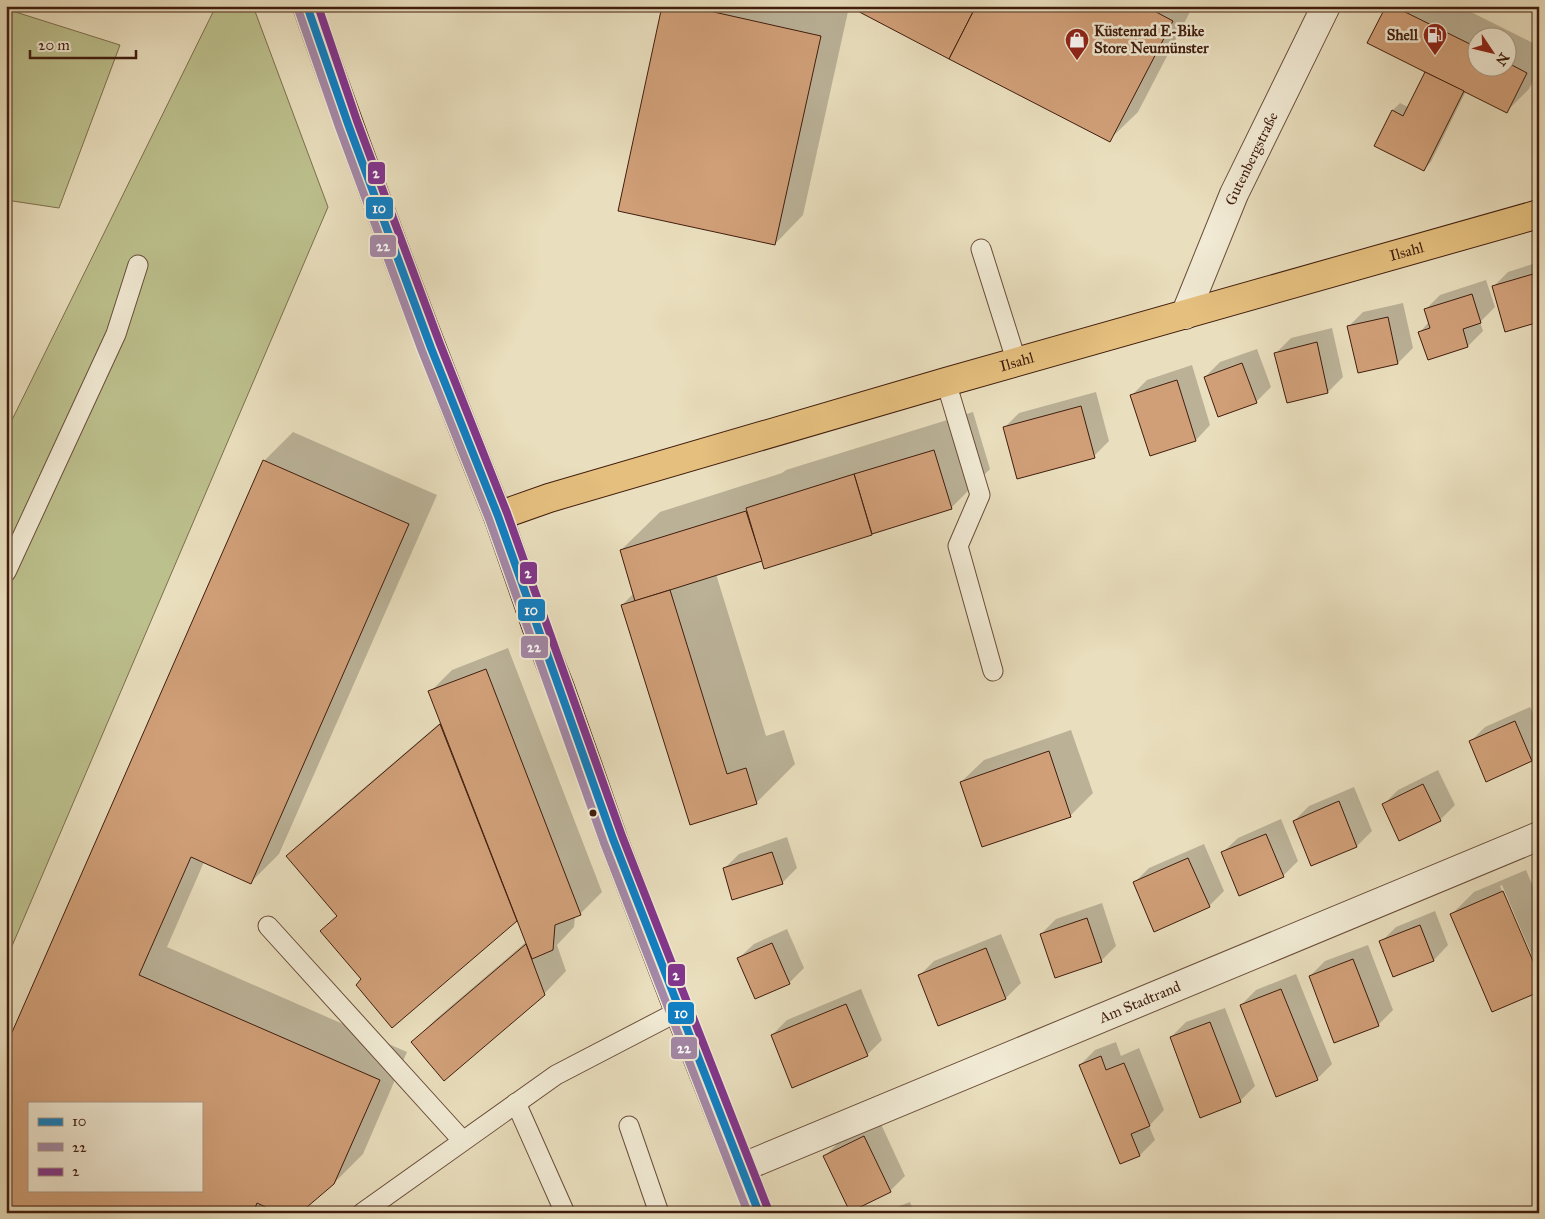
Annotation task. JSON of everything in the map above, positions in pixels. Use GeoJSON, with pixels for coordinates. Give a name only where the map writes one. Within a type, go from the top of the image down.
{"type":"FeatureCollection","features":[{"type":"Feature","properties":{"kind":"main road"},"geometry":{"type":"LineString","coordinates":[[307,6],[431,348],[498,516]]}},
{"type":"Feature","properties":{"kind":"main road","name":"Ilsahl"},"geometry":{"type":"LineString","coordinates":[[498,516],[549,498],[946,382],[1539,214]]}},
{"type":"Feature","properties":{"kind":"street","name":"Gutenbergstraße"},"geometry":{"type":"LineString","coordinates":[[1185,315],[1234,194],[1326,6]]}},
{"type":"Feature","properties":{"kind":"street"},"geometry":{"type":"LineString","coordinates":[[498,516],[613,839],[678,1011],[760,1213]]}},
{"type":"Feature","properties":{"kind":"street","name":"Am Stadtrand"},"geometry":{"type":"LineString","coordinates":[[742,1168],[1539,836]]}},
{"type":"Feature","properties":{"kind":"lane"},"geometry":{"type":"LineString","coordinates":[[981,249],[1017,363]]}},
{"type":"Feature","properties":{"kind":"lane"},"geometry":{"type":"LineString","coordinates":[[6,572],[116,334],[138,265]]}},
{"type":"Feature","properties":{"kind":"lane"},"geometry":{"type":"LineString","coordinates":[[946,382],[980,495],[958,546],[993,672]]}},
{"type":"Feature","properties":{"kind":"lane"},"geometry":{"type":"LineString","coordinates":[[268,926],[462,1140]]}},
{"type":"Feature","properties":{"kind":"lane"},"geometry":{"type":"LineString","coordinates":[[362,1213],[462,1140],[556,1075],[678,1011]]}},
{"type":"Feature","properties":{"kind":"lane"},"geometry":{"type":"LineString","coordinates":[[516,1103],[565,1213]]}},
{"type":"Feature","properties":{"kind":"lane"},"geometry":{"type":"LineString","coordinates":[[629,1126],[659,1213]]}},
{"type":"Feature","properties":{"kind":"green space"},"geometry":{"type":"Polygon","coordinates":[[[216,6],[253,6],[328,207],[6,960],[6,432],[216,6]]]}},
{"type":"Feature","properties":{"kind":"green space"},"geometry":{"type":"Polygon","coordinates":[[[6,9],[120,45],[59,208],[6,200],[6,9]]]}},
{"type":"Feature","properties":{"kind":"building"},"geometry":{"type":"Polygon","coordinates":[[[662,6],[687,6],[821,36],[775,245],[618,211],[662,6]]]}},
{"type":"Feature","properties":{"kind":"building"},"geometry":{"type":"Polygon","coordinates":[[[848,6],[976,6],[949,59],[848,6]]]}},
{"type":"Feature","properties":{"kind":"building"},"geometry":{"type":"Polygon","coordinates":[[[976,6],[1145,6],[1173,21],[1110,142],[949,59],[976,6]]]}},
{"type":"Feature","properties":{"kind":"building","name":"Shell"},"geometry":{"type":"Polygon","coordinates":[[[1386,6],[1393,6],[1468,43],[1468,78],[1518,78],[1518,68],[1527,73],[1507,113],[1367,43],[1386,6]]]}},
{"type":"Feature","properties":{"kind":"building"},"geometry":{"type":"Polygon","coordinates":[[[1425,72],[1464,91],[1424,171],[1374,146],[1392,110],[1403,116],[1425,72]]]}},
{"type":"Feature","properties":{"kind":"building"},"geometry":{"type":"Polygon","coordinates":[[[1533,274],[1539,294],[1539,322],[1505,332],[1492,286],[1533,274]]]}},
{"type":"Feature","properties":{"kind":"building"},"geometry":{"type":"Polygon","coordinates":[[[1472,294],[1481,323],[1463,329],[1468,347],[1428,360],[1418,332],[1430,328],[1424,309],[1472,294]]]}},
{"type":"Feature","properties":{"kind":"building"},"geometry":{"type":"Polygon","coordinates":[[[1388,317],[1398,364],[1358,373],[1347,326],[1388,317]]]}},
{"type":"Feature","properties":{"kind":"building"},"geometry":{"type":"Polygon","coordinates":[[[1317,342],[1328,393],[1287,403],[1274,353],[1317,342]]]}},
{"type":"Feature","properties":{"kind":"building"},"geometry":{"type":"Polygon","coordinates":[[[1242,363],[1257,403],[1218,417],[1204,377],[1242,363]]]}},
{"type":"Feature","properties":{"kind":"building"},"geometry":{"type":"Polygon","coordinates":[[[1177,380],[1196,441],[1150,456],[1130,395],[1177,380]]]}},
{"type":"Feature","properties":{"kind":"building"},"geometry":{"type":"Polygon","coordinates":[[[1081,406],[1095,458],[1017,479],[1003,427],[1081,406]]]}},
{"type":"Feature","properties":{"kind":"building"},"geometry":{"type":"Polygon","coordinates":[[[934,450],[952,509],[872,534],[854,474],[934,450]]]}},
{"type":"Feature","properties":{"kind":"building"},"geometry":{"type":"Polygon","coordinates":[[[263,460],[409,524],[251,884],[191,857],[139,975],[380,1080],[334,1184],[300,1213],[278,1213],[257,1203],[253,1213],[6,1213],[6,1046],[263,460]]]}},
{"type":"Feature","properties":{"kind":"building"},"geometry":{"type":"Polygon","coordinates":[[[854,474],[872,535],[764,569],[746,508],[854,474]]]}},
{"type":"Feature","properties":{"kind":"building"},"geometry":{"type":"Polygon","coordinates":[[[746,511],[762,561],[635,601],[620,550],[746,511]]]}},
{"type":"Feature","properties":{"kind":"building"},"geometry":{"type":"Polygon","coordinates":[[[670,590],[727,774],[746,768],[757,804],[690,825],[621,605],[670,590]]]}},
{"type":"Feature","properties":{"kind":"building"},"geometry":{"type":"Polygon","coordinates":[[[486,669],[581,915],[555,925],[553,950],[532,959],[428,691],[486,669]]]}},
{"type":"Feature","properties":{"kind":"building"},"geometry":{"type":"Polygon","coordinates":[[[1515,721],[1532,761],[1486,782],[1469,741],[1515,721]]]}},
{"type":"Feature","properties":{"kind":"building"},"geometry":{"type":"Polygon","coordinates":[[[440,724],[517,921],[392,1028],[356,985],[361,979],[320,931],[337,916],[286,856],[440,724]]]}},
{"type":"Feature","properties":{"kind":"building"},"geometry":{"type":"Polygon","coordinates":[[[1049,751],[1071,817],[982,847],[960,782],[1049,751]]]}},
{"type":"Feature","properties":{"kind":"building"},"geometry":{"type":"Polygon","coordinates":[[[1423,784],[1441,821],[1399,841],[1382,804],[1423,784]]]}},
{"type":"Feature","properties":{"kind":"building"},"geometry":{"type":"Polygon","coordinates":[[[1339,801],[1357,847],[1311,866],[1293,821],[1339,801]]]}},
{"type":"Feature","properties":{"kind":"building"},"geometry":{"type":"Polygon","coordinates":[[[1266,834],[1284,877],[1239,896],[1221,852],[1266,834]]]}},
{"type":"Feature","properties":{"kind":"building"},"geometry":{"type":"Polygon","coordinates":[[[772,852],[783,884],[732,900],[723,868],[772,852]]]}},
{"type":"Feature","properties":{"kind":"building"},"geometry":{"type":"Polygon","coordinates":[[[1188,858],[1210,907],[1154,932],[1133,882],[1188,858]]]}},
{"type":"Feature","properties":{"kind":"building"},"geometry":{"type":"Polygon","coordinates":[[[1503,891],[1539,975],[1539,992],[1492,1012],[1450,914],[1503,891]]]}},
{"type":"Feature","properties":{"kind":"building"},"geometry":{"type":"Polygon","coordinates":[[[1087,918],[1102,962],[1055,978],[1040,934],[1087,918]]]}},
{"type":"Feature","properties":{"kind":"building"},"geometry":{"type":"Polygon","coordinates":[[[1420,925],[1434,961],[1393,977],[1379,941],[1420,925]]]}},
{"type":"Feature","properties":{"kind":"building"},"geometry":{"type":"Polygon","coordinates":[[[772,943],[790,984],[755,999],[737,958],[772,943]]]}},
{"type":"Feature","properties":{"kind":"building"},"geometry":{"type":"Polygon","coordinates":[[[526,944],[545,995],[444,1081],[411,1042],[526,944]]]}},
{"type":"Feature","properties":{"kind":"building"},"geometry":{"type":"Polygon","coordinates":[[[986,948],[1006,999],[938,1026],[918,975],[986,948]]]}},
{"type":"Feature","properties":{"kind":"building"},"geometry":{"type":"Polygon","coordinates":[[[1353,959],[1379,1026],[1334,1043],[1309,976],[1353,959]]]}},
{"type":"Feature","properties":{"kind":"building"},"geometry":{"type":"Polygon","coordinates":[[[1281,989],[1318,1080],[1276,1097],[1240,1005],[1281,989]]]}},
{"type":"Feature","properties":{"kind":"building"},"geometry":{"type":"Polygon","coordinates":[[[846,1004],[868,1056],[792,1088],[771,1035],[846,1004]]]}},
{"type":"Feature","properties":{"kind":"building"},"geometry":{"type":"Polygon","coordinates":[[[1210,1022],[1241,1102],[1200,1118],[1170,1037],[1210,1022]]]}},
{"type":"Feature","properties":{"kind":"building"},"geometry":{"type":"Polygon","coordinates":[[[1101,1056],[1106,1070],[1124,1063],[1150,1126],[1131,1134],[1140,1156],[1120,1164],[1079,1065],[1101,1056]]]}},
{"type":"Feature","properties":{"kind":"building"},"geometry":{"type":"Polygon","coordinates":[[[864,1136],[891,1192],[850,1212],[823,1156],[864,1136]]]}},
{"type":"Feature","properties":{"kind":"transit line","name":"10"},"geometry":{"type":"LineString","coordinates":[[307,6],[348,124],[431,348],[498,516],[613,839],[759,1213]]}},
{"type":"Feature","properties":{"kind":"transit line","name":"2"},"geometry":{"type":"LineString","coordinates":[[318,6],[357,121],[440,344],[507,513],[622,836],[768,1209]]}},
{"type":"Feature","properties":{"kind":"transit line","name":"22"},"geometry":{"type":"LineString","coordinates":[[298,9],[339,127],[422,351],[489,519],[604,843],[748,1213]]}},
{"type":"Feature","properties":{"kind":"place","name":"Shell"},"geometry":{"type":"Point","coordinates":[1435,56]}},
{"type":"Feature","properties":{"kind":"place","name":"Küstenrad E-Bike Store Neumünster"},"geometry":{"type":"Point","coordinates":[1077,61]}}]}
